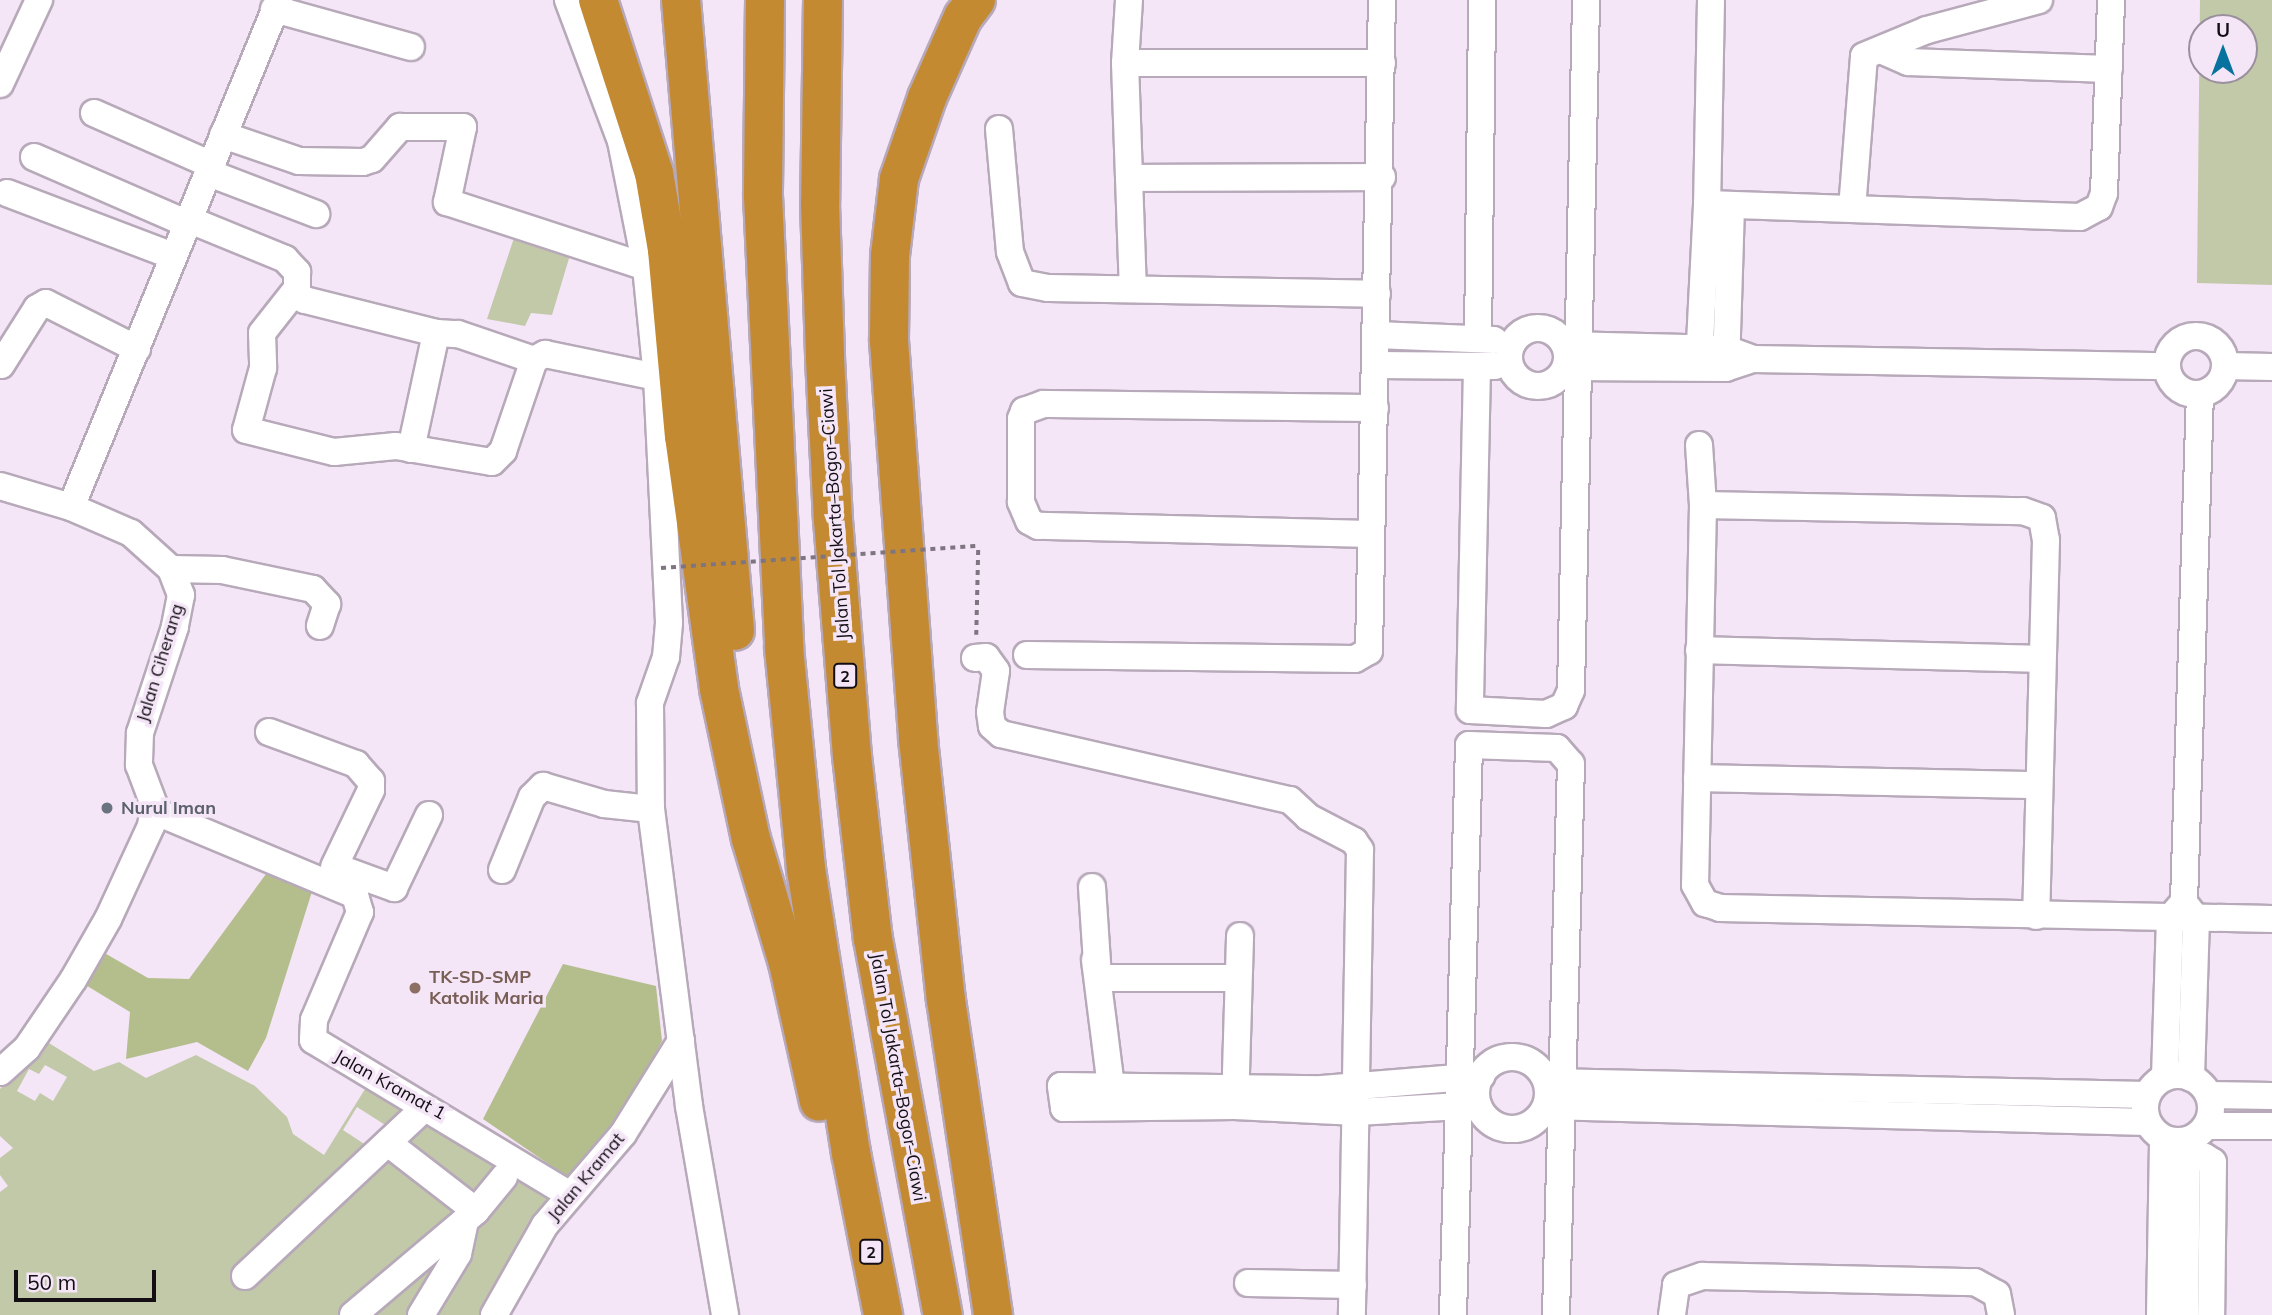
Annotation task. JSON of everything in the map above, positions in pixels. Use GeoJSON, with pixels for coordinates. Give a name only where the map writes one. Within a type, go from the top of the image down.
{"type":"FeatureCollection","features":[{"type":"Feature","properties":{"kind":"highway"},"geometry":{"type":"LineString","coordinates":[[681,0],[683,44],[699,184],[751,839]]}},
{"type":"Feature","properties":{"kind":"highway","name":"2"},"geometry":{"type":"LineString","coordinates":[[765,0],[763,196],[784,648],[806,869],[858,1190],[883,1315]]}},
{"type":"Feature","properties":{"kind":"highway"},"geometry":{"type":"LineString","coordinates":[[970,9],[926,98],[900,179],[890,256],[889,341],[919,752],[946,1000],[993,1315]]}},
{"type":"Feature","properties":{"kind":"highway","name":"Jalan Tol Jakarta–Bogor–Ciawi"},"geometry":{"type":"LineString","coordinates":[[825,10],[826,371],[852,756],[873,939],[943,1315]]}},
{"type":"Feature","properties":{"kind":"highway"},"geometry":{"type":"LineString","coordinates":[[603,13],[654,173],[719,690],[751,839],[788,962],[824,1123],[858,1190]]}},
{"type":"Feature","properties":{"kind":"street"},"geometry":{"type":"LineString","coordinates":[[1,80],[39,0]]}},
{"type":"Feature","properties":{"kind":"street"},"geometry":{"type":"LineString","coordinates":[[568,0],[621,141],[646,267],[657,377],[669,643],[650,703],[651,810],[681,1041],[725,1315]]}},
{"type":"Feature","properties":{"kind":"street"},"geometry":{"type":"LineString","coordinates":[[1129,0],[1125,63],[1133,288]]}},
{"type":"Feature","properties":{"kind":"street"},"geometry":{"type":"LineString","coordinates":[[1027,656],[1363,658],[1372,643],[1371,534],[1381,177],[1382,0]]}},
{"type":"Feature","properties":{"kind":"street"},"geometry":{"type":"LineString","coordinates":[[1478,339],[1482,0]]}},
{"type":"Feature","properties":{"kind":"street"},"geometry":{"type":"LineString","coordinates":[[1477,367],[1469,710],[1546,714],[1564,706],[1571,690],[1572,356],[1586,0]]}},
{"type":"Feature","properties":{"kind":"street"},"geometry":{"type":"LineString","coordinates":[[1712,0],[1726,358]]}},
{"type":"Feature","properties":{"kind":"street"},"geometry":{"type":"LineString","coordinates":[[1852,209],[1864,56],[1927,30],[2039,0]]}},
{"type":"Feature","properties":{"kind":"street"},"geometry":{"type":"LineString","coordinates":[[1719,205],[2081,217],[2091,213],[2104,192],[2111,0]]}},
{"type":"Feature","properties":{"kind":"street"},"geometry":{"type":"LineString","coordinates":[[71,508],[277,4],[306,22],[411,47]]}},
{"type":"Feature","properties":{"kind":"street"},"geometry":{"type":"LineString","coordinates":[[1881,50],[1908,62],[2109,69]]}},
{"type":"Feature","properties":{"kind":"street"},"geometry":{"type":"LineString","coordinates":[[1125,63],[1382,63]]}},
{"type":"Feature","properties":{"kind":"street"},"geometry":{"type":"LineString","coordinates":[[94,113],[211,169],[316,214]]}},
{"type":"Feature","properties":{"kind":"street"},"geometry":{"type":"LineString","coordinates":[[223,135],[299,161],[363,162],[372,159],[400,127],[463,127],[447,202],[646,267]]}},
{"type":"Feature","properties":{"kind":"street"},"geometry":{"type":"LineString","coordinates":[[999,129],[1010,252],[1022,283],[1048,288],[1377,294]]}},
{"type":"Feature","properties":{"kind":"street"},"geometry":{"type":"LineString","coordinates":[[34,157],[189,222],[285,258],[297,272],[295,290],[262,333],[263,368],[246,430],[341,453],[382,446],[484,462],[497,460],[534,360],[545,354],[657,377]]}},
{"type":"Feature","properties":{"kind":"street"},"geometry":{"type":"LineString","coordinates":[[1129,178],[1381,177]]}},
{"type":"Feature","properties":{"kind":"street"},"geometry":{"type":"LineString","coordinates":[[7,193],[173,256]]}},
{"type":"Feature","properties":{"kind":"street"},"geometry":{"type":"LineString","coordinates":[[1699,358],[1719,205]]}},
{"type":"Feature","properties":{"kind":"street"},"geometry":{"type":"LineString","coordinates":[[295,290],[305,300],[436,333],[458,334],[534,360]]}},
{"type":"Feature","properties":{"kind":"street"},"geometry":{"type":"LineString","coordinates":[[1,365],[37,309],[46,303],[137,349]]}},
{"type":"Feature","properties":{"kind":"street"},"geometry":{"type":"LineString","coordinates":[[1377,365],[1477,367],[1512,354],[1525,331],[1540,328],[1555,333],[1572,356]]}},
{"type":"Feature","properties":{"kind":"street"},"geometry":{"type":"LineString","coordinates":[[411,449],[436,333]]}},
{"type":"Feature","properties":{"kind":"street"},"geometry":{"type":"LineString","coordinates":[[1377,335],[1478,339],[1512,354]]}},
{"type":"Feature","properties":{"kind":"street"},"geometry":{"type":"LineString","coordinates":[[2201,336],[2221,350],[2225,366],[2218,385],[2200,394],[2177,387],[2167,366],[2177,343],[2201,336]]}},
{"type":"Feature","properties":{"kind":"street"},"geometry":{"type":"LineString","coordinates":[[1512,354],[1518,378],[1545,385],[1572,356],[2167,366]]}},
{"type":"Feature","properties":{"kind":"street"},"geometry":{"type":"LineString","coordinates":[[2225,366],[2272,367]]}},
{"type":"Feature","properties":{"kind":"street"},"geometry":{"type":"LineString","coordinates":[[2185,1315],[2178,1086],[2200,394]]}},
{"type":"Feature","properties":{"kind":"street"},"geometry":{"type":"LineString","coordinates":[[1371,534],[1038,526],[1029,521],[1021,502],[1021,419],[1024,411],[1043,404],[1375,408]]}},
{"type":"Feature","properties":{"kind":"street"},"geometry":{"type":"LineString","coordinates":[[1699,445],[1703,505],[1695,885],[1705,903],[1720,908],[2036,916],[2183,913],[2272,919]]}},
{"type":"Feature","properties":{"kind":"street"},"geometry":{"type":"LineString","coordinates":[[0,486],[71,508],[131,533],[171,569],[222,570],[313,589],[327,604],[320,626]]}},
{"type":"Feature","properties":{"kind":"street"},"geometry":{"type":"LineString","coordinates":[[1703,505],[2035,512],[2042,518],[2046,540],[2036,916]]}},
{"type":"Feature","properties":{"kind":"street","name":"Jalan Ciherang"},"geometry":{"type":"LineString","coordinates":[[154,811],[138,746],[147,704],[179,613],[180,590],[171,569]]}},
{"type":"Feature","properties":{"kind":"street"},"geometry":{"type":"LineString","coordinates":[[1699,650],[2042,659]]}},
{"type":"Feature","properties":{"kind":"street"},"geometry":{"type":"LineString","coordinates":[[975,658],[986,657],[996,671],[990,712],[992,726],[1001,734],[1290,800],[1308,817],[1354,841],[1360,850],[1352,1315]]}},
{"type":"Feature","properties":{"kind":"street"},"geometry":{"type":"LineString","coordinates":[[269,733],[356,764],[371,780],[371,790],[334,867]]}},
{"type":"Feature","properties":{"kind":"street"},"geometry":{"type":"LineString","coordinates":[[1452,1315],[1470,1076],[1469,745],[1543,747],[1564,752],[1572,764],[1555,1094],[1556,1315]]}},
{"type":"Feature","properties":{"kind":"street"},"geometry":{"type":"LineString","coordinates":[[1697,778],[2039,785]]}},
{"type":"Feature","properties":{"kind":"street"},"geometry":{"type":"LineString","coordinates":[[502,870],[532,797],[543,786],[604,804],[651,810]]}},
{"type":"Feature","properties":{"kind":"street"},"geometry":{"type":"LineString","coordinates":[[0,1072],[40,1031],[94,944],[146,838],[154,811]]}},
{"type":"Feature","properties":{"kind":"street","name":"Jalan Kramat 1"},"geometry":{"type":"LineString","coordinates":[[154,811],[341,887],[359,900],[357,921],[312,1035],[317,1045],[384,1075],[570,1195]]}},
{"type":"Feature","properties":{"kind":"street"},"geometry":{"type":"LineString","coordinates":[[228,841],[237,826],[386,889],[396,887],[429,814]]}},
{"type":"Feature","properties":{"kind":"street"},"geometry":{"type":"LineString","coordinates":[[1088,887],[1112,1095],[1468,1104],[1491,1123],[1512,1129],[1533,1123],[1555,1094]]}},
{"type":"Feature","properties":{"kind":"street"},"geometry":{"type":"LineString","coordinates":[[1235,1097],[1240,936]]}},
{"type":"Feature","properties":{"kind":"street"},"geometry":{"type":"LineString","coordinates":[[1098,978],[1238,978]]}},
{"type":"Feature","properties":{"kind":"street","name":"Jalan Kramat"},"geometry":{"type":"LineString","coordinates":[[494,1315],[536,1239],[635,1117],[681,1041]]}},
{"type":"Feature","properties":{"kind":"street"},"geometry":{"type":"LineString","coordinates":[[1357,1100],[1470,1076],[1503,1058],[1517,1057],[1531,1062],[1555,1094],[2178,1137],[2272,1126]]}},
{"type":"Feature","properties":{"kind":"street"},"geometry":{"type":"LineString","coordinates":[[2160,1315],[2178,1137],[2178,1086]]}},
{"type":"Feature","properties":{"kind":"street"},"geometry":{"type":"LineString","coordinates":[[1555,1094],[2178,1086],[2272,1096]]}},
{"type":"Feature","properties":{"kind":"street"},"geometry":{"type":"LineString","coordinates":[[244,1276],[416,1116]]}},
{"type":"Feature","properties":{"kind":"street"},"geometry":{"type":"LineString","coordinates":[[2178,1137],[2213,1163],[2211,1315]]}},
{"type":"Feature","properties":{"kind":"street"},"geometry":{"type":"LineString","coordinates":[[388,1143],[470,1216]]}},
{"type":"Feature","properties":{"kind":"street"},"geometry":{"type":"LineString","coordinates":[[354,1315],[470,1216],[504,1177]]}},
{"type":"Feature","properties":{"kind":"street"},"geometry":{"type":"LineString","coordinates":[[421,1315],[458,1254],[470,1216]]}},
{"type":"Feature","properties":{"kind":"street"},"geometry":{"type":"LineString","coordinates":[[1672,1315],[1675,1285],[1702,1276],[1975,1282],[1997,1294],[2001,1315]]}},
{"type":"Feature","properties":{"kind":"street"},"geometry":{"type":"LineString","coordinates":[[1248,1283],[1353,1285]]}},
{"type":"Feature","properties":{"kind":"path"},"geometry":{"type":"LineString","coordinates":[[662,568],[978,546],[975,658]]}},
{"type":"Feature","properties":{"kind":"green space"},"geometry":{"type":"Polygon","coordinates":[[[2200,0],[2272,0],[2272,285],[2197,283],[2199,84],[2258,84],[2258,14],[2200,14],[2200,0]]]}},
{"type":"Feature","properties":{"kind":"green space"},"geometry":{"type":"Polygon","coordinates":[[[518,226],[573,245],[552,315],[531,313],[525,326],[487,319],[518,226]]]}},
{"type":"Feature","properties":{"kind":"green space"},"geometry":{"type":"Polygon","coordinates":[[[266,874],[315,882],[266,1038],[248,1071],[197,1042],[126,1059],[130,1012],[84,984],[101,951],[148,978],[189,979],[266,874]]]}},
{"type":"Feature","properties":{"kind":"green space"},"geometry":{"type":"Polygon","coordinates":[[[563,964],[656,986],[662,1041],[623,1114],[572,1180],[483,1119],[563,964]]]}},
{"type":"Feature","properties":{"kind":"green space"},"geometry":{"type":"Polygon","coordinates":[[[44,1040],[94,1071],[119,1062],[146,1078],[196,1055],[255,1086],[287,1117],[293,1134],[324,1155],[370,1081],[549,1197],[487,1315],[0,1315],[0,1192],[8,1186],[0,1175],[0,1158],[13,1148],[0,1136],[0,1089],[44,1040]],[[45,1065],[39,1074],[29,1069],[17,1091],[35,1101],[40,1093],[53,1101],[67,1077],[45,1065]],[[357,1107],[343,1130],[375,1151],[390,1128],[357,1107]]]}},
{"type":"Feature","properties":{"kind":"place","name":"Nurul Iman"},"geometry":{"type":"Point","coordinates":[107,808]}},
{"type":"Feature","properties":{"kind":"place","name":"TK-SD-SMP Katolik Maria"},"geometry":{"type":"Point","coordinates":[415,988]}}]}
